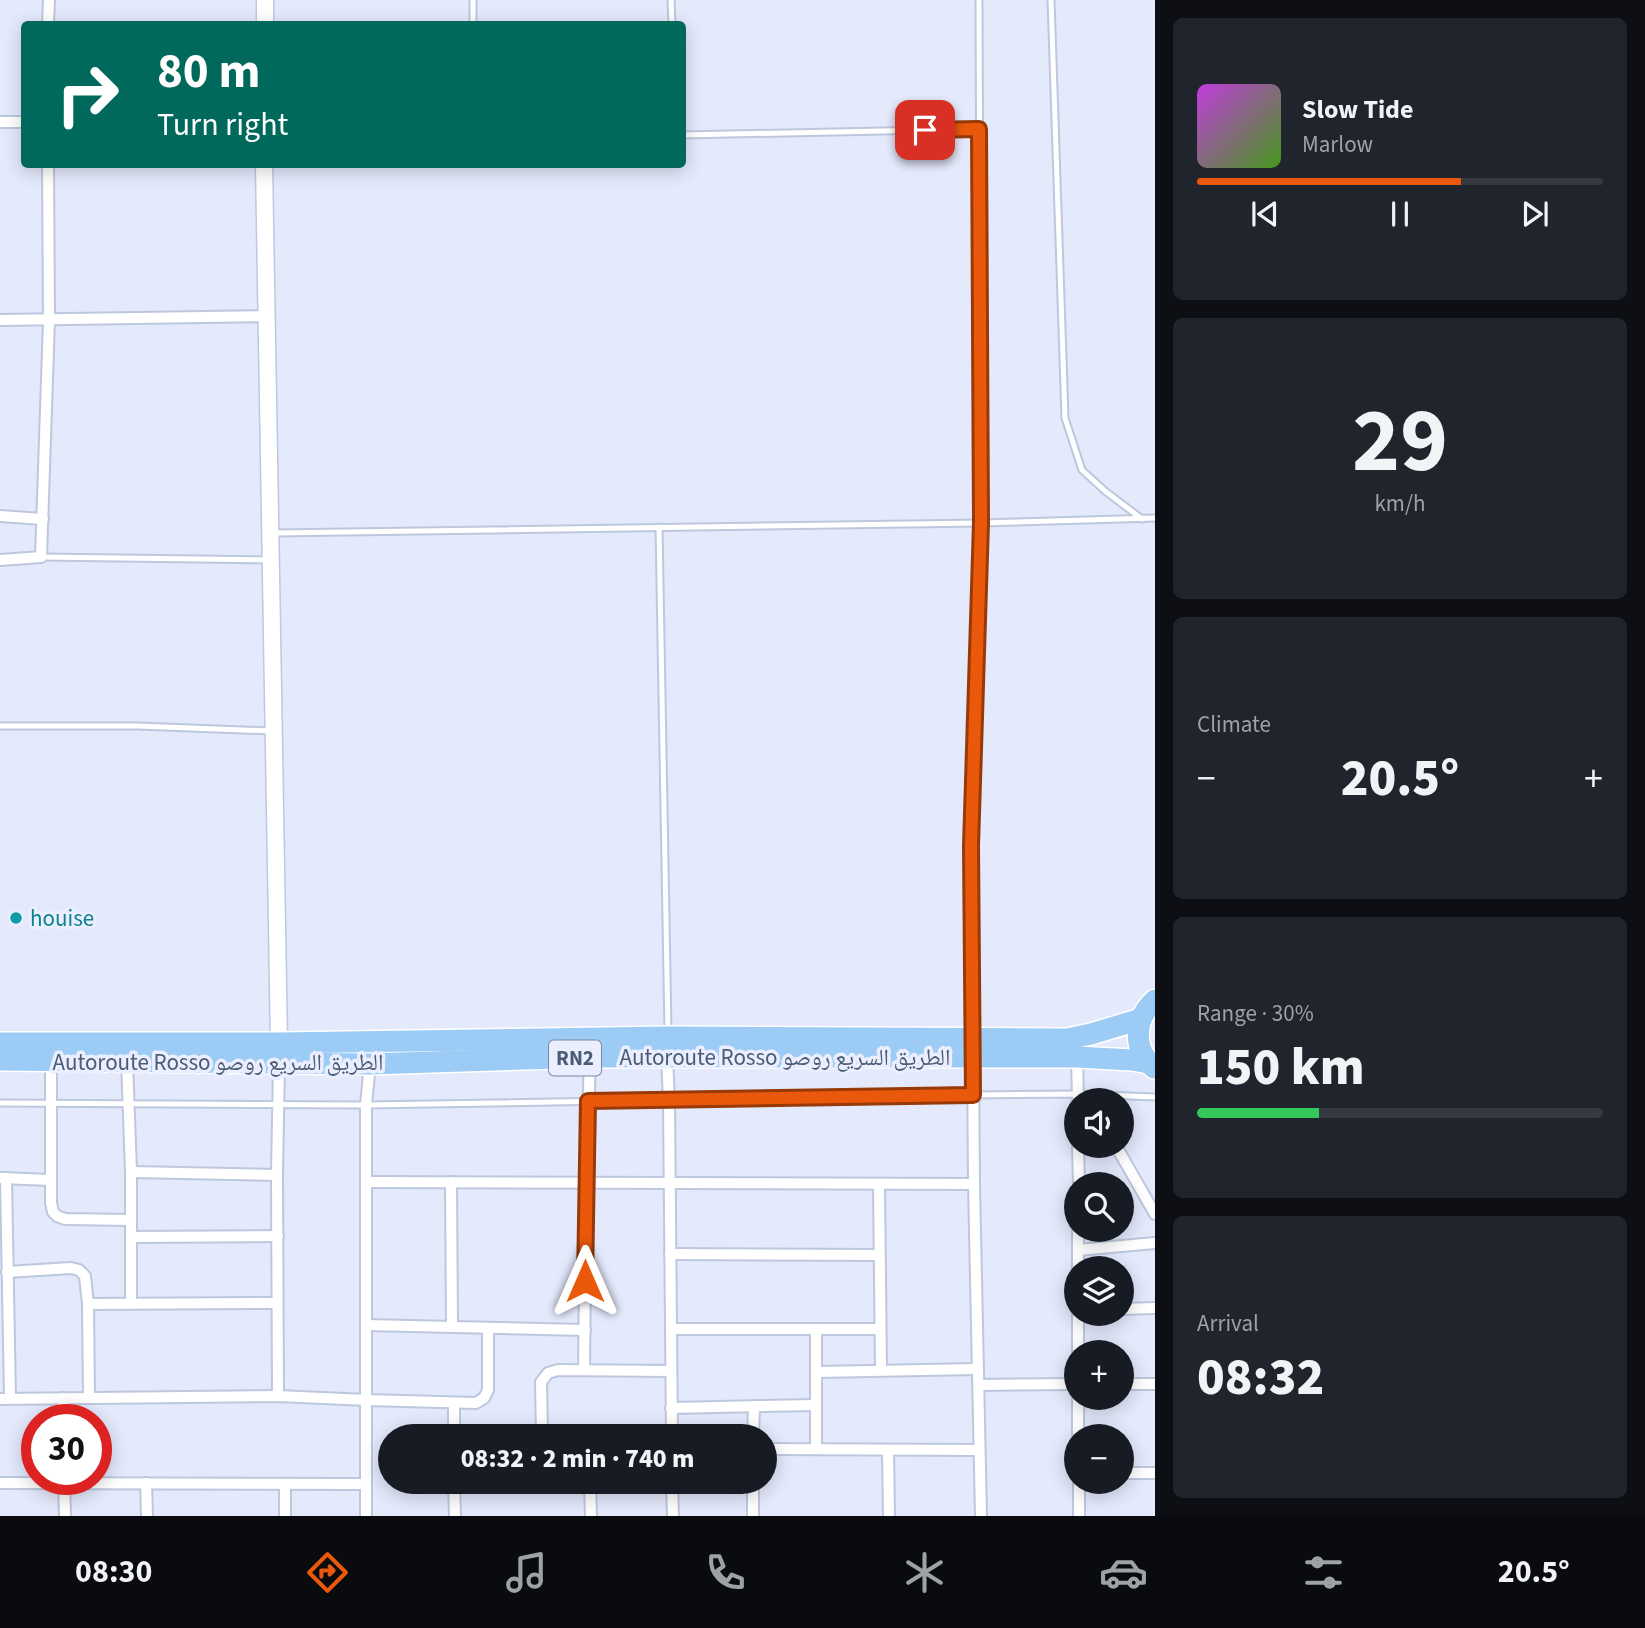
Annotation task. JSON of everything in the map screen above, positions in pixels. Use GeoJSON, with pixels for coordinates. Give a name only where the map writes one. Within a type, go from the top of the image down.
{"type":"FeatureCollection","features":[{"type":"Feature","properties":{"kind":"highway"},"geometry":{"type":"LineString","coordinates":[[1152,1066],[1141,1049],[1139,1026],[1144,1012],[1155,1000]]}},
{"type":"Feature","properties":{"kind":"highway","name":"Autoroute Rosso الطريق السريع روصو"},"geometry":{"type":"LineString","coordinates":[[973,1048],[1068,1039],[1141,1019]]}},
{"type":"Feature","properties":{"kind":"highway","name":"Autoroute Rosso الطريق السريع روصو"},"geometry":{"type":"LineString","coordinates":[[0,1043],[279,1053],[370,1063],[590,1057],[667,1047]]}},
{"type":"Feature","properties":{"kind":"highway","name":"Autoroute Rosso الطريق السريع روصو"},"geometry":{"type":"LineString","coordinates":[[0,1060],[127,1060],[279,1053],[667,1047],[973,1048],[1132,1060],[1152,1066]]}},
{"type":"Feature","properties":{"kind":"street"},"geometry":{"type":"LineString","coordinates":[[48,21],[49,0]]}},
{"type":"Feature","properties":{"kind":"street"},"geometry":{"type":"LineString","coordinates":[[265,0],[265,21]]}},
{"type":"Feature","properties":{"kind":"street"},"geometry":{"type":"LineString","coordinates":[[0,122],[21,121]]}},
{"type":"Feature","properties":{"kind":"street"},"geometry":{"type":"LineString","coordinates":[[0,560],[41,557],[49,320],[48,168]]}},
{"type":"Feature","properties":{"kind":"street"},"geometry":{"type":"LineString","coordinates":[[264,168],[279,1053],[278,1396]]}},
{"type":"Feature","properties":{"kind":"street"},"geometry":{"type":"LineString","coordinates":[[0,320],[267,316]]}},
{"type":"Feature","properties":{"kind":"street"},"geometry":{"type":"LineString","coordinates":[[0,516],[43,519]]}},
{"type":"Feature","properties":{"kind":"street"},"geometry":{"type":"LineString","coordinates":[[667,1047],[672,1424]]}},
{"type":"Feature","properties":{"kind":"street"},"geometry":{"type":"LineString","coordinates":[[973,1048],[981,1516]]}},
{"type":"Feature","properties":{"kind":"street"},"geometry":{"type":"LineString","coordinates":[[584,1370],[590,1057]]}},
{"type":"Feature","properties":{"kind":"street"},"geometry":{"type":"LineString","coordinates":[[1077,1057],[1078,1088]]}},
{"type":"Feature","properties":{"kind":"street"},"geometry":{"type":"LineString","coordinates":[[127,1060],[131,1172],[131,1303]]}},
{"type":"Feature","properties":{"kind":"street"},"geometry":{"type":"LineString","coordinates":[[51,1061],[50,1180],[53,1212],[65,1219],[131,1220]]}},
{"type":"Feature","properties":{"kind":"street"},"geometry":{"type":"LineString","coordinates":[[366,1516],[366,1105],[370,1063]]}},
{"type":"Feature","properties":{"kind":"street"},"geometry":{"type":"LineString","coordinates":[[1123,1158],[1155,1214]]}},
{"type":"Feature","properties":{"kind":"street"},"geometry":{"type":"LineString","coordinates":[[131,1172],[277,1175]]}},
{"type":"Feature","properties":{"kind":"street"},"geometry":{"type":"LineString","coordinates":[[50,1180],[3,1178],[8,1272],[4,1306],[5,1399],[278,1396],[476,1402],[484,1398],[488,1390],[488,1328]]}},
{"type":"Feature","properties":{"kind":"street"},"geometry":{"type":"LineString","coordinates":[[366,1182],[974,1184]]}},
{"type":"Feature","properties":{"kind":"street"},"geometry":{"type":"LineString","coordinates":[[451,1182],[452,1327]]}},
{"type":"Feature","properties":{"kind":"street"},"geometry":{"type":"LineString","coordinates":[[878,1184],[881,1370]]}},
{"type":"Feature","properties":{"kind":"street"},"geometry":{"type":"LineString","coordinates":[[131,1237],[278,1236]]}},
{"type":"Feature","properties":{"kind":"street"},"geometry":{"type":"LineString","coordinates":[[1078,1242],[1078,1256]]}},
{"type":"Feature","properties":{"kind":"street"},"geometry":{"type":"LineString","coordinates":[[1078,1250],[1155,1243]]}},
{"type":"Feature","properties":{"kind":"street"},"geometry":{"type":"LineString","coordinates":[[670,1254],[879,1255]]}},
{"type":"Feature","properties":{"kind":"street"},"geometry":{"type":"LineString","coordinates":[[8,1272],[71,1268],[79,1270],[85,1276],[89,1398]]}},
{"type":"Feature","properties":{"kind":"street"},"geometry":{"type":"LineString","coordinates":[[88,1304],[277,1303]]}},
{"type":"Feature","properties":{"kind":"street"},"geometry":{"type":"LineString","coordinates":[[1134,1309],[1155,1308]]}},
{"type":"Feature","properties":{"kind":"street"},"geometry":{"type":"LineString","coordinates":[[366,1325],[585,1330]]}},
{"type":"Feature","properties":{"kind":"street"},"geometry":{"type":"LineString","coordinates":[[671,1329],[879,1329]]}},
{"type":"Feature","properties":{"kind":"street"},"geometry":{"type":"LineString","coordinates":[[816,1329],[816,1449]]}},
{"type":"Feature","properties":{"kind":"street"},"geometry":{"type":"LineString","coordinates":[[816,1372],[978,1369]]}},
{"type":"Feature","properties":{"kind":"street"},"geometry":{"type":"LineString","coordinates":[[542,1424],[541,1382],[548,1373],[558,1370],[671,1371]]}},
{"type":"Feature","properties":{"kind":"street"},"geometry":{"type":"LineString","coordinates":[[979,1385],[1064,1384]]}},
{"type":"Feature","properties":{"kind":"street"},"geometry":{"type":"LineString","coordinates":[[1134,1384],[1155,1384]]}},
{"type":"Feature","properties":{"kind":"street"},"geometry":{"type":"LineString","coordinates":[[63,1398],[63,1404]]}},
{"type":"Feature","properties":{"kind":"street"},"geometry":{"type":"LineString","coordinates":[[454,1403],[454,1424]]}},
{"type":"Feature","properties":{"kind":"street"},"geometry":{"type":"LineString","coordinates":[[671,1408],[816,1405]]}},
{"type":"Feature","properties":{"kind":"street"},"geometry":{"type":"LineString","coordinates":[[753,1424],[754,1406]]}},
{"type":"Feature","properties":{"kind":"street"},"geometry":{"type":"LineString","coordinates":[[777,1449],[979,1450]]}},
{"type":"Feature","properties":{"kind":"street"},"geometry":{"type":"LineString","coordinates":[[888,1450],[889,1516]]}},
{"type":"Feature","properties":{"kind":"street"},"geometry":{"type":"LineString","coordinates":[[1134,1472],[1155,1473]]}},
{"type":"Feature","properties":{"kind":"street"},"geometry":{"type":"LineString","coordinates":[[0,1483],[21,1482]]}},
{"type":"Feature","properties":{"kind":"street"},"geometry":{"type":"LineString","coordinates":[[112,1482],[366,1484]]}},
{"type":"Feature","properties":{"kind":"street"},"geometry":{"type":"LineString","coordinates":[[146,1483],[147,1516]]}},
{"type":"Feature","properties":{"kind":"street"},"geometry":{"type":"LineString","coordinates":[[285,1484],[285,1516]]}},
{"type":"Feature","properties":{"kind":"street"},"geometry":{"type":"LineString","coordinates":[[454,1494],[455,1516]]}},
{"type":"Feature","properties":{"kind":"street"},"geometry":{"type":"LineString","coordinates":[[590,1494],[591,1516]]}},
{"type":"Feature","properties":{"kind":"street"},"geometry":{"type":"LineString","coordinates":[[673,1494],[673,1516]]}},
{"type":"Feature","properties":{"kind":"street"},"geometry":{"type":"LineString","coordinates":[[753,1494],[753,1516]]}},
{"type":"Feature","properties":{"kind":"street"},"geometry":{"type":"LineString","coordinates":[[1079,1494],[1079,1516]]}},
{"type":"Feature","properties":{"kind":"street"},"geometry":{"type":"LineString","coordinates":[[64,1495],[65,1516]]}},
{"type":"Feature","properties":{"kind":"lane"},"geometry":{"type":"LineString","coordinates":[[473,0],[473,21]]}},
{"type":"Feature","properties":{"kind":"lane"},"geometry":{"type":"LineString","coordinates":[[671,0],[672,21]]}},
{"type":"Feature","properties":{"kind":"lane"},"geometry":{"type":"LineString","coordinates":[[973,1048],[971,846],[981,523],[979,0]]}},
{"type":"Feature","properties":{"kind":"lane"},"geometry":{"type":"LineString","coordinates":[[1051,0],[1065,418],[1082,470],[1142,519]]}},
{"type":"Feature","properties":{"kind":"lane"},"geometry":{"type":"LineString","coordinates":[[686,135],[979,129]]}},
{"type":"Feature","properties":{"kind":"lane"},"geometry":{"type":"LineString","coordinates":[[272,533],[1155,518]]}},
{"type":"Feature","properties":{"kind":"lane"},"geometry":{"type":"LineString","coordinates":[[659,527],[667,1047]]}},
{"type":"Feature","properties":{"kind":"lane"},"geometry":{"type":"LineString","coordinates":[[41,557],[272,560]]}},
{"type":"Feature","properties":{"kind":"lane"},"geometry":{"type":"LineString","coordinates":[[0,726],[138,726],[274,731]]}},
{"type":"Feature","properties":{"kind":"lane"},"geometry":{"type":"LineString","coordinates":[[0,1103],[366,1105],[973,1095],[1064,1097]]}},
{"type":"Feature","properties":{"kind":"lane"},"geometry":{"type":"LineString","coordinates":[[1134,1097],[1155,1097]]}},
{"type":"Feature","properties":{"kind":"place","name":"houise"},"geometry":{"type":"Point","coordinates":[16,918]}},
{"type":"Feature","properties":{"kind":"route"},"geometry":{"type":"LineString","coordinates":[[585,1281],[588,1101],[973,1095],[971,846],[981,523],[979,129],[925,130]]}}]}
